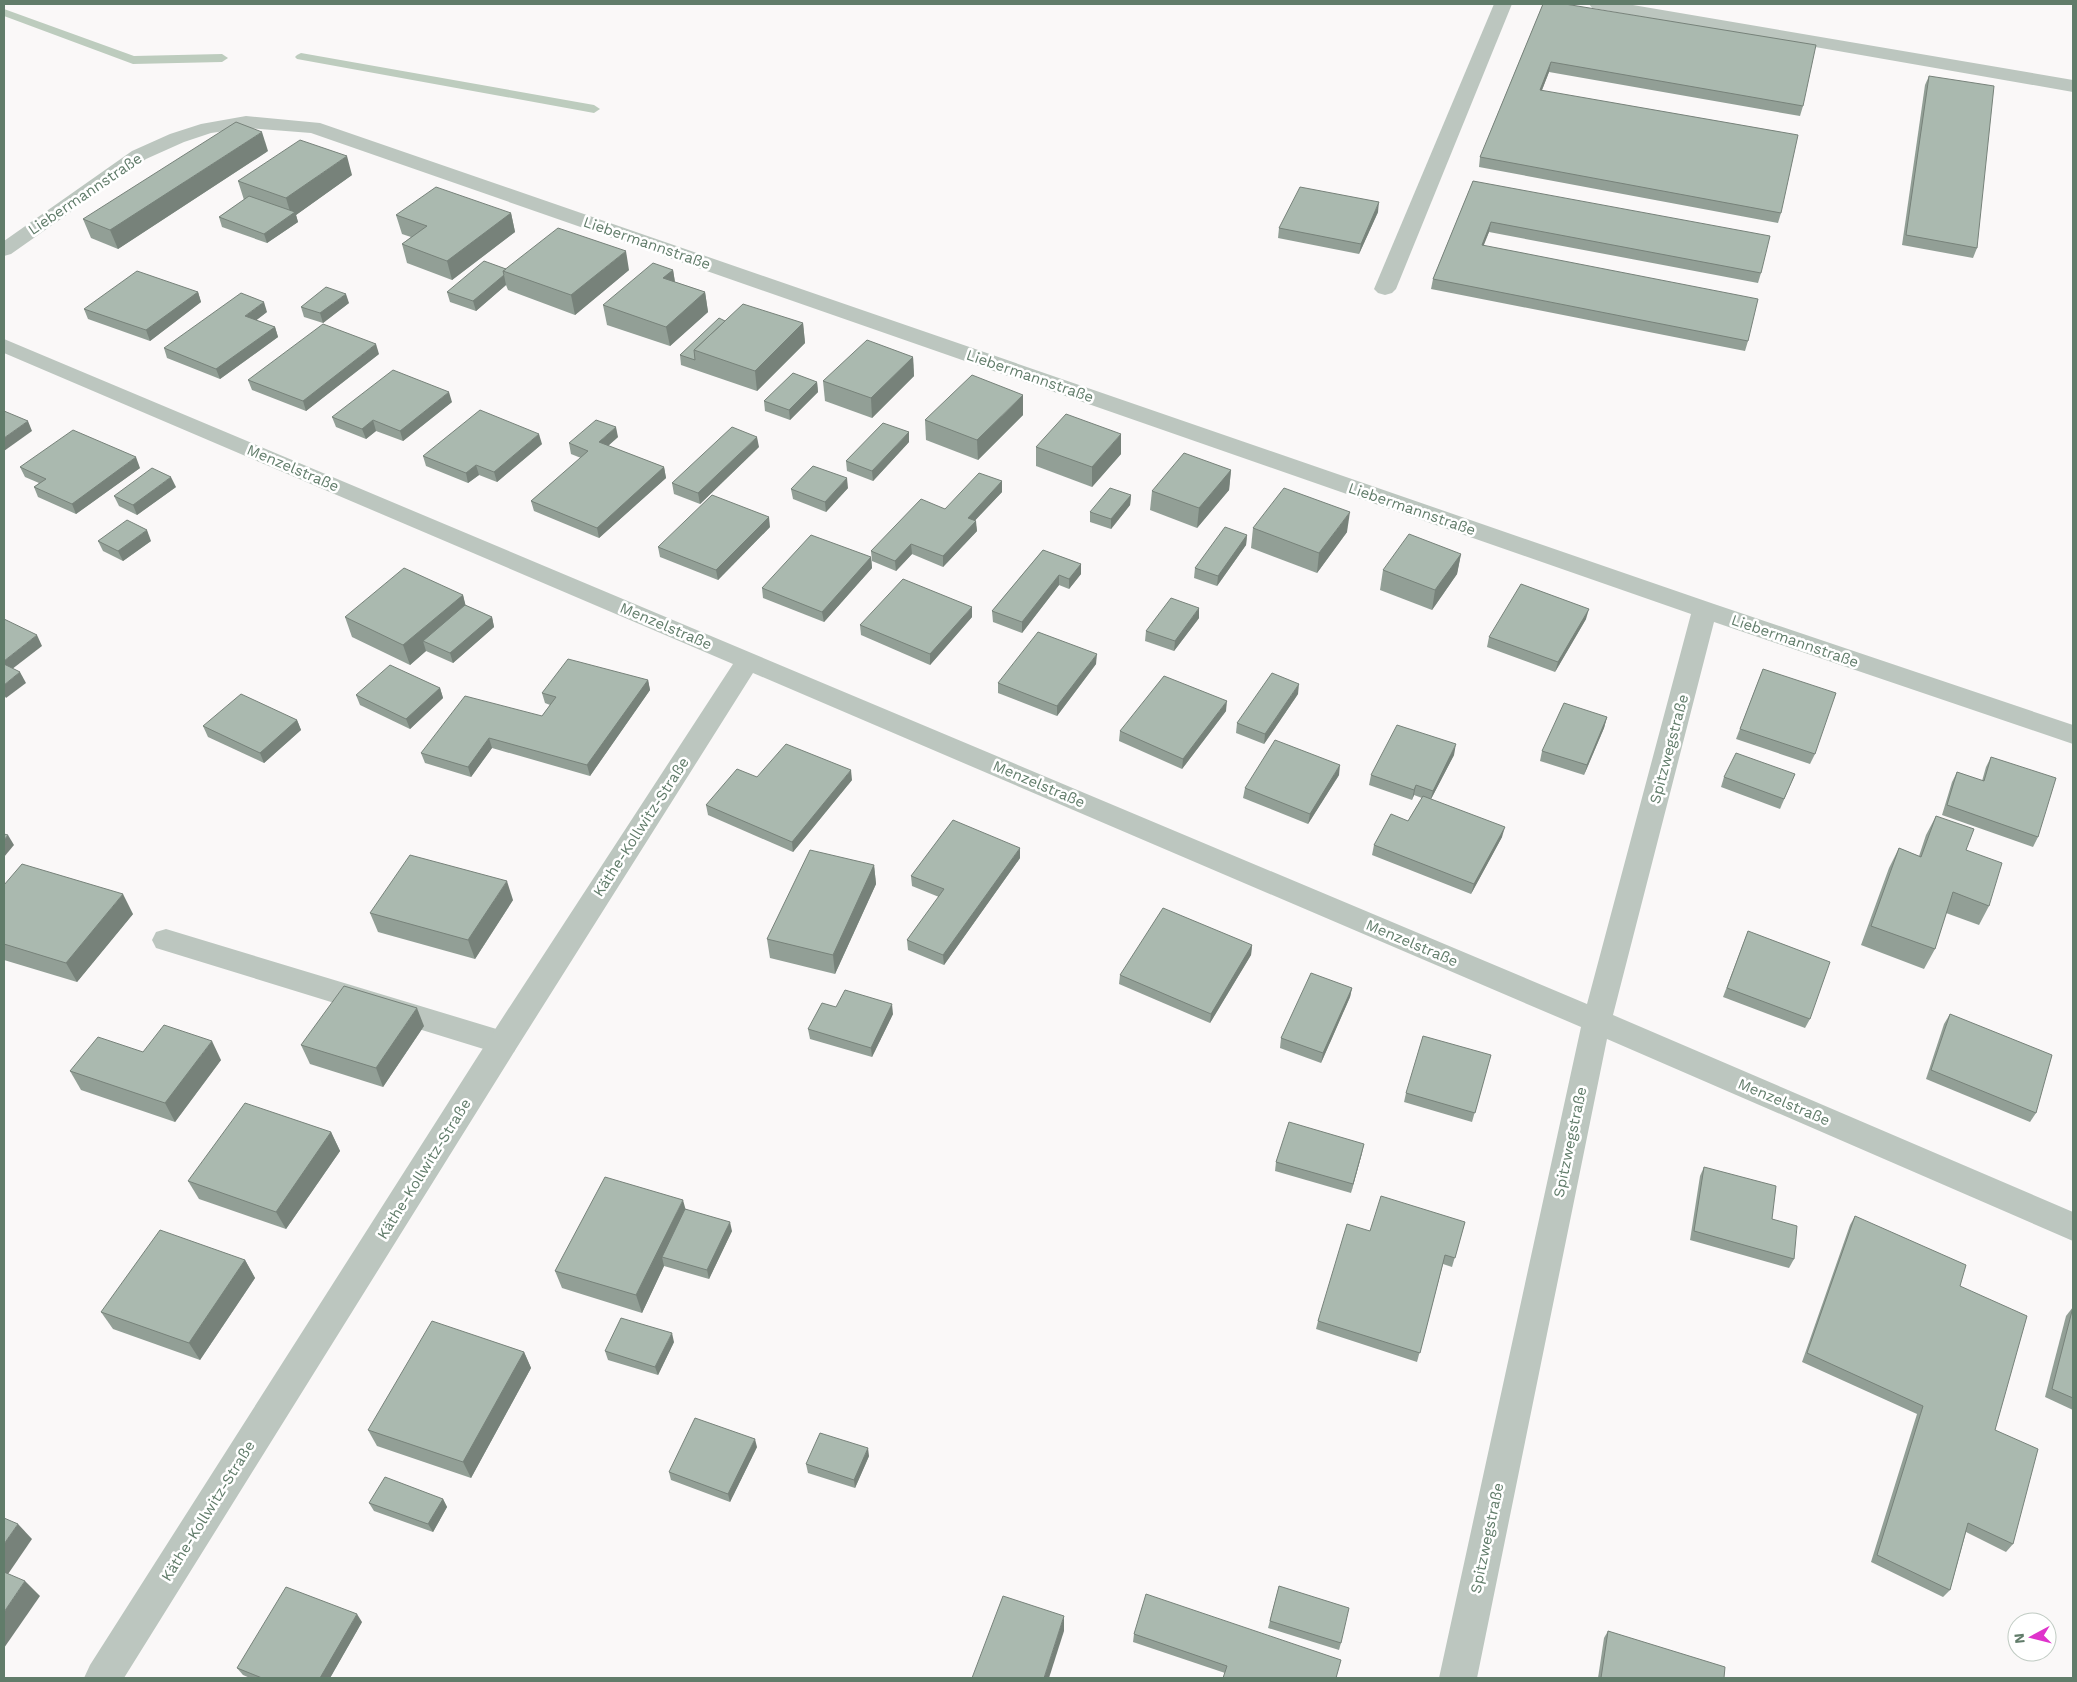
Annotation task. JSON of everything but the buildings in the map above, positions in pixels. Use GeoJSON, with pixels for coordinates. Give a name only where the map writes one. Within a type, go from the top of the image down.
{"type":"FeatureCollection","features":[{"type":"Feature","properties":{"kind":"street"},"geometry":{"type":"LineString","coordinates":[[1385,289],[1503,4]]}},
{"type":"Feature","properties":{"kind":"street"},"geometry":{"type":"LineString","coordinates":[[1598,4],[2073,86]]}},
{"type":"Feature","properties":{"kind":"street","name":"Liebermannstraße"},"geometry":{"type":"LineString","coordinates":[[4,250],[139,155],[177,138],[208,128],[246,122],[313,127],[1705,610],[2073,735]]}},
{"type":"Feature","properties":{"kind":"street","name":"Menzelstraße"},"geometry":{"type":"LineString","coordinates":[[4,345],[1597,1021],[2073,1227]]}},
{"type":"Feature","properties":{"kind":"street","name":"Spitzwegstraße"},"geometry":{"type":"LineString","coordinates":[[1458,1678],[1588,1056],[1705,610]]}},
{"type":"Feature","properties":{"kind":"street","name":"Käthe-Kollwitz-Straße"},"geometry":{"type":"LineString","coordinates":[[103,1678],[503,1044],[748,661]]}},
{"type":"Feature","properties":{"kind":"street"},"geometry":{"type":"LineString","coordinates":[[166,940],[503,1044]]}},
{"type":"Feature","properties":{"kind":"waterway"},"geometry":{"type":"LineString","coordinates":[[4,12],[133,60],[222,58]]}},
{"type":"Feature","properties":{"kind":"waterway"},"geometry":{"type":"LineString","coordinates":[[301,57],[594,109]]}}]}
